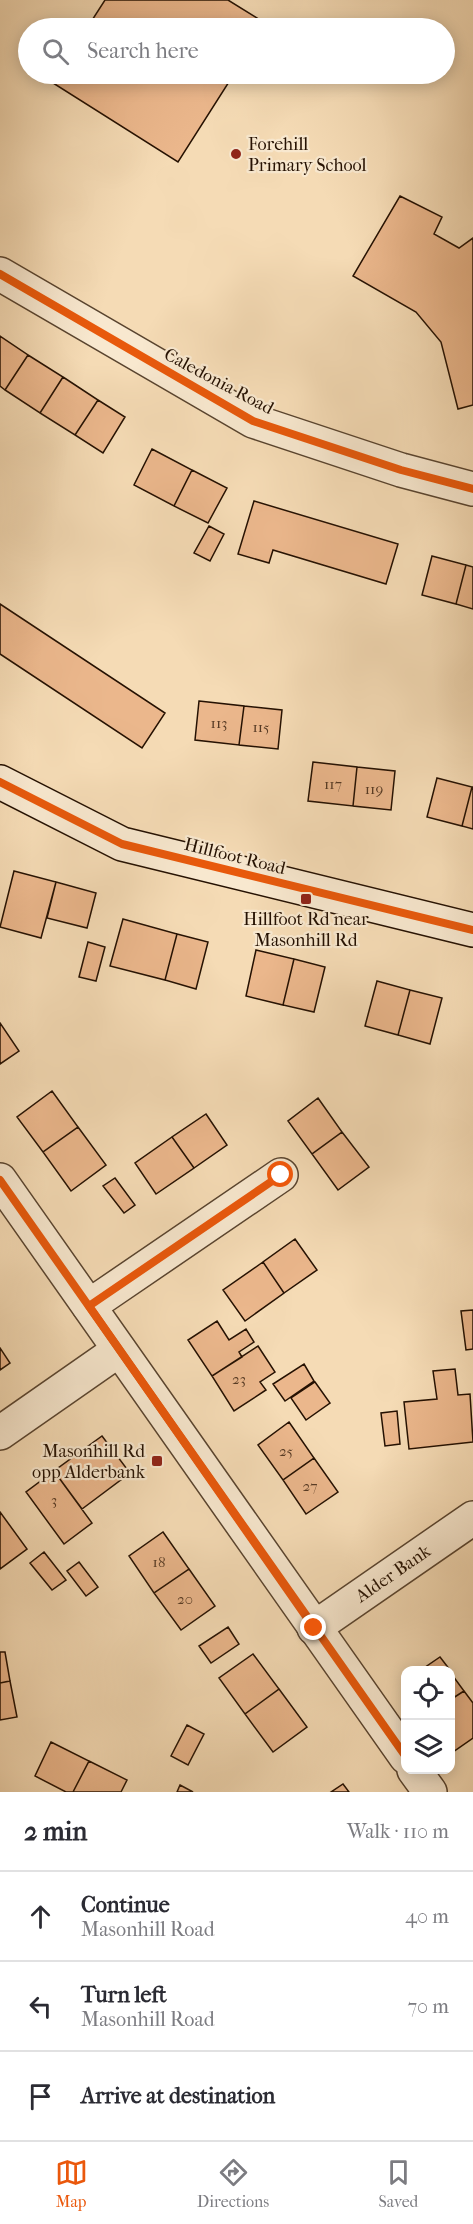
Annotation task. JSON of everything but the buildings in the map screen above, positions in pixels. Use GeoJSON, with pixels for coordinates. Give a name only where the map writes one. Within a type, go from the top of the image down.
{"type":"FeatureCollection","features":[{"type":"Feature","properties":{"kind":"street","name":"Caledonia Road"},"geometry":{"type":"LineString","coordinates":[[0,274],[253,421],[401,470],[473,489]]}},
{"type":"Feature","properties":{"kind":"street","name":"Hillfoot Road"},"geometry":{"type":"LineString","coordinates":[[0,782],[123,843],[473,930]]}},
{"type":"Feature","properties":{"kind":"street"},"geometry":{"type":"LineString","coordinates":[[89,1306],[281,1175]]}},
{"type":"Feature","properties":{"kind":"street"},"geometry":{"type":"LineString","coordinates":[[0,1180],[401,1751]]}},
{"type":"Feature","properties":{"kind":"street"},"geometry":{"type":"LineString","coordinates":[[0,1433],[120,1350]]}},
{"type":"Feature","properties":{"kind":"street","name":"Alder Bank"},"geometry":{"type":"LineString","coordinates":[[314,1628],[473,1518]]}},
{"type":"Feature","properties":{"kind":"street"},"geometry":{"type":"LineString","coordinates":[[417,1774],[430,1792]]}},
{"type":"Feature","properties":{"kind":"cycle path"},"geometry":{"type":"LineString","coordinates":[[0,274],[253,421],[401,470],[473,489]]}},
{"type":"Feature","properties":{"kind":"cycle path"},"geometry":{"type":"LineString","coordinates":[[0,782],[122,844],[473,930]]}},
{"type":"Feature","properties":{"kind":"cycle path"},"geometry":{"type":"LineString","coordinates":[[0,1180],[401,1750]]}},
{"type":"Feature","properties":{"kind":"place","name":"Forehill Primary School"},"geometry":{"type":"Point","coordinates":[236,154]}},
{"type":"Feature","properties":{"kind":"place","name":"Hillfoot Rd near Masonhill Rd"},"geometry":{"type":"Point","coordinates":[306,899]}},
{"type":"Feature","properties":{"kind":"place","name":"Masonhill Rd opp Alderbank"},"geometry":{"type":"Point","coordinates":[157,1461]}},
{"type":"Feature","properties":{"kind":"route"},"geometry":{"type":"LineString","coordinates":[[281,1175],[89,1306],[314,1628]]}}]}
